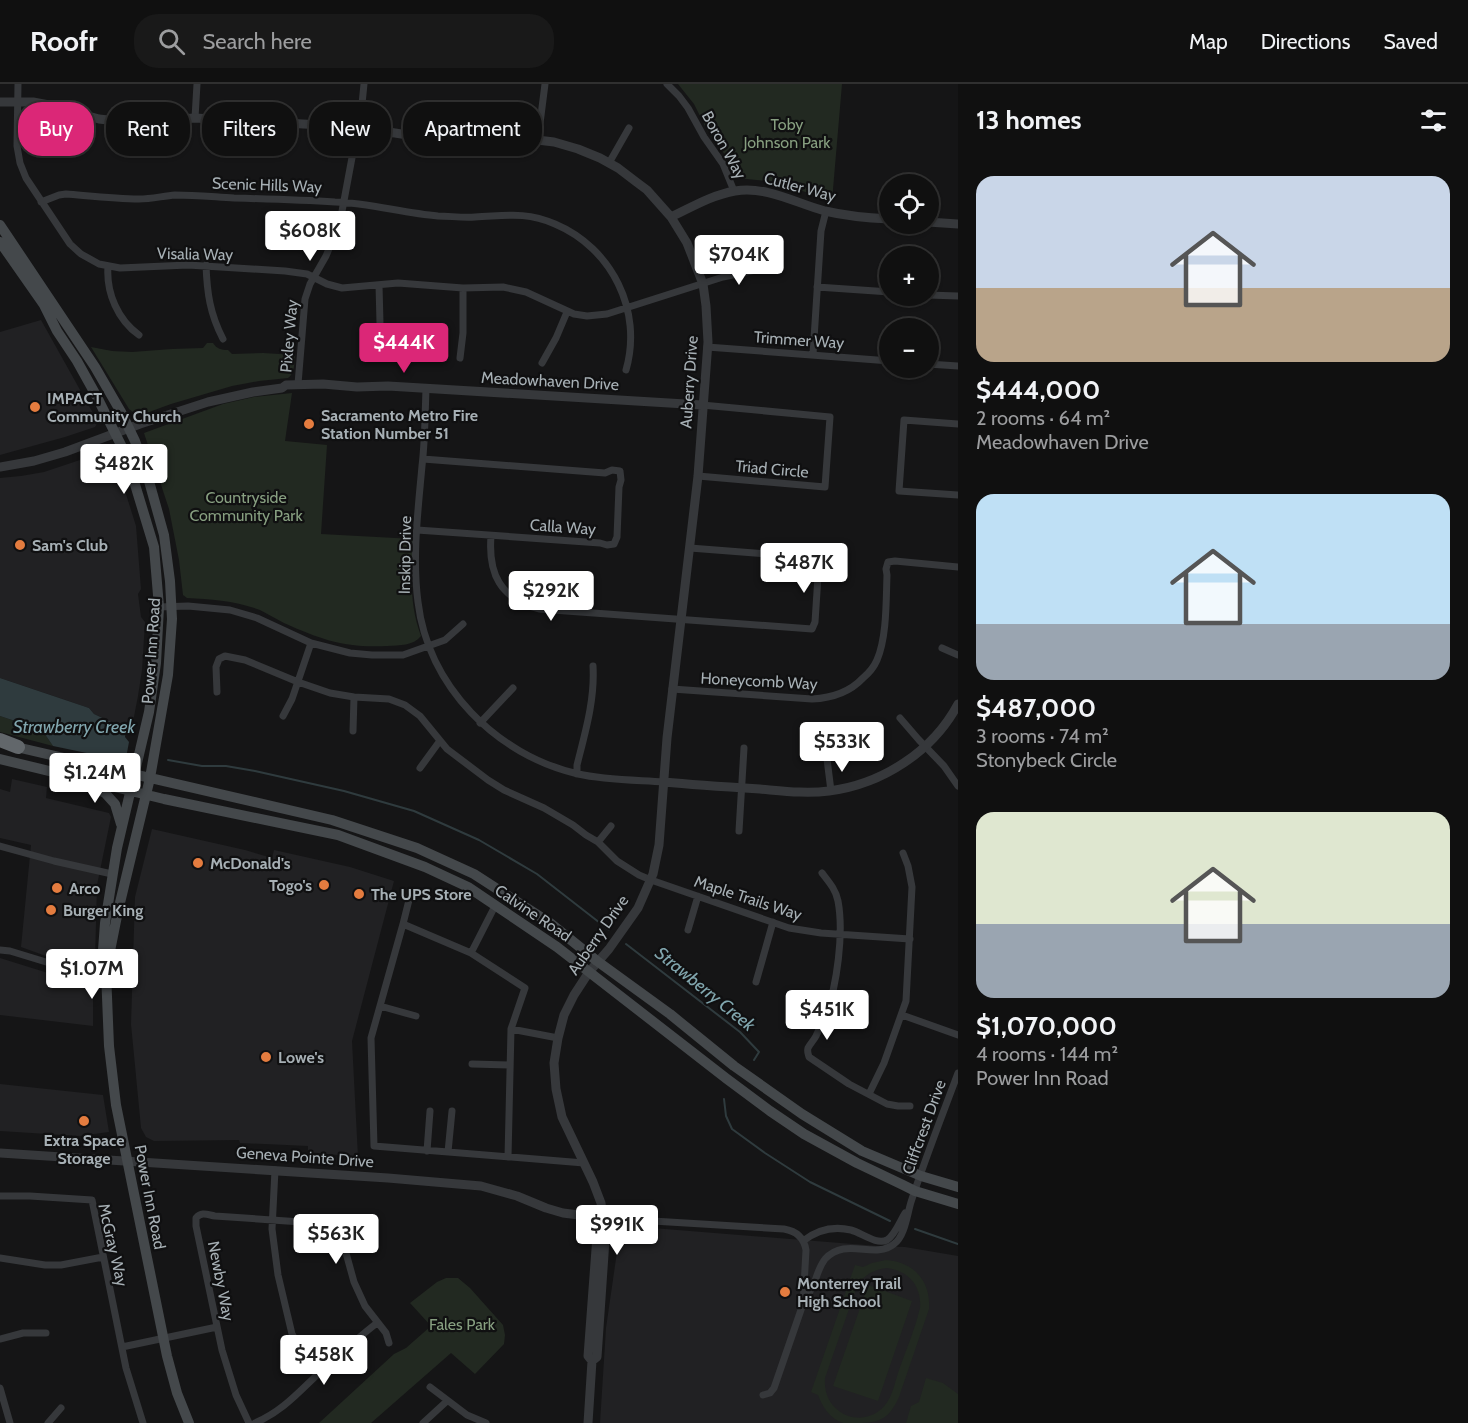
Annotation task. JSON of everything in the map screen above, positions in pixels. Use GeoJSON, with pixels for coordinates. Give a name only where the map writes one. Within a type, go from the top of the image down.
{"type":"FeatureCollection","features":[{"type":"Feature","properties":{"kind":"highway"},"geometry":{"type":"LineString","coordinates":[[0,742],[18,747]]}},
{"type":"Feature","properties":{"kind":"main road","name":"Power Inn Road"},"geometry":{"type":"LineString","coordinates":[[0,225],[95,367],[129,428],[147,474],[164,535],[172,606],[168,675],[150,778],[106,972]]}},
{"type":"Feature","properties":{"kind":"main road","name":"Power Inn Road"},"geometry":{"type":"LineString","coordinates":[[0,242],[44,305],[57,331],[87,378],[115,433],[133,476],[154,547],[159,607],[153,687],[135,774],[121,825],[112,874],[103,950],[114,1094],[164,1339],[177,1393],[189,1423]]}},
{"type":"Feature","properties":{"kind":"main road","name":"Calvine Road"},"geometry":{"type":"LineString","coordinates":[[18,747],[332,820],[417,848],[474,874],[550,922],[734,1066],[802,1114],[862,1151],[921,1176],[958,1187]]}},
{"type":"Feature","properties":{"kind":"main road","name":"Calvine Road"},"geometry":{"type":"LineString","coordinates":[[0,759],[146,795],[338,835],[425,867],[468,886],[557,947],[744,1092],[804,1134],[915,1191],[958,1204]]}},
{"type":"Feature","properties":{"kind":"main road"},"geometry":{"type":"LineString","coordinates":[[77,778],[105,793],[115,804],[121,825]]}},
{"type":"Feature","properties":{"kind":"street","name":"Visalia Way"},"geometry":{"type":"LineString","coordinates":[[18,84],[17,146],[26,178],[75,249],[93,261],[108,267],[206,265],[285,271],[307,274],[327,284],[342,288],[398,283],[463,288],[503,287],[533,295],[580,316],[607,314],[733,274],[770,267]]}},
{"type":"Feature","properties":{"kind":"street"},"geometry":{"type":"LineString","coordinates":[[195,118],[197,84]]}},
{"type":"Feature","properties":{"kind":"street","name":"Pixley Way"},"geometry":{"type":"LineString","coordinates":[[362,102],[364,84]]}},
{"type":"Feature","properties":{"kind":"street"},"geometry":{"type":"LineString","coordinates":[[542,108],[545,84]]}},
{"type":"Feature","properties":{"kind":"street","name":"Boron Way"},"geometry":{"type":"LineString","coordinates":[[667,84],[688,108],[704,137],[723,164],[734,191]]}},
{"type":"Feature","properties":{"kind":"street","name":"Auberry Drive"},"geometry":{"type":"LineString","coordinates":[[0,102],[18,101],[49,105],[108,120],[136,122],[195,118],[309,124]]}},
{"type":"Feature","properties":{"kind":"street"},"geometry":{"type":"LineString","coordinates":[[609,163],[629,128]]}},
{"type":"Feature","properties":{"kind":"street","name":"Auberry Drive"},"geometry":{"type":"LineString","coordinates":[[542,140],[578,148],[609,163],[646,190],[671,217],[687,243],[703,284],[706,306],[707,347],[698,476],[672,689],[658,846],[651,880],[638,908],[609,949],[589,972],[564,1015],[554,1063],[562,1117],[584,1163],[600,1203],[603,1218],[598,1225],[588,1356],[592,1361],[588,1423]]}},
{"type":"Feature","properties":{"kind":"street","name":"Pixley Way"},"geometry":{"type":"LineString","coordinates":[[298,384],[305,299],[334,238],[345,202],[352,156]]}},
{"type":"Feature","properties":{"kind":"street","name":"Cutler Way"},"geometry":{"type":"LineString","coordinates":[[671,217],[707,199],[734,191],[755,190],[770,192],[826,211],[879,218]]}},
{"type":"Feature","properties":{"kind":"street","name":"Scenic Hills Way"},"geometry":{"type":"LineString","coordinates":[[41,202],[66,194],[138,199],[175,195],[345,202],[413,213],[465,218],[519,215],[536,218],[568,230],[583,240],[611,270],[628,308],[631,341],[626,370]]}},
{"type":"Feature","properties":{"kind":"street"},"geometry":{"type":"LineString","coordinates":[[813,354],[822,231],[826,211]]}},
{"type":"Feature","properties":{"kind":"street"},"geometry":{"type":"LineString","coordinates":[[939,223],[958,224]]}},
{"type":"Feature","properties":{"kind":"street"},"geometry":{"type":"LineString","coordinates":[[206,265],[207,293],[214,319],[223,339]]}},
{"type":"Feature","properties":{"kind":"street"},"geometry":{"type":"LineString","coordinates":[[108,267],[111,298],[128,324],[139,335]]}},
{"type":"Feature","properties":{"kind":"street"},"geometry":{"type":"LineString","coordinates":[[378,351],[379,285]]}},
{"type":"Feature","properties":{"kind":"street"},"geometry":{"type":"LineString","coordinates":[[817,287],[879,291]]}},
{"type":"Feature","properties":{"kind":"street"},"geometry":{"type":"LineString","coordinates":[[460,358],[463,333],[463,288]]}},
{"type":"Feature","properties":{"kind":"street"},"geometry":{"type":"LineString","coordinates":[[939,295],[958,297]]}},
{"type":"Feature","properties":{"kind":"street"},"geometry":{"type":"LineString","coordinates":[[542,363],[567,312]]}},
{"type":"Feature","properties":{"kind":"street","name":"Trimmer Way"},"geometry":{"type":"LineString","coordinates":[[707,347],[879,360]]}},
{"type":"Feature","properties":{"kind":"street"},"geometry":{"type":"LineString","coordinates":[[939,365],[958,366]]}},
{"type":"Feature","properties":{"kind":"street","name":"Meadowhaven Drive"},"geometry":{"type":"LineString","coordinates":[[0,467],[34,461],[208,402],[282,388],[286,385],[388,386],[702,405]]}},
{"type":"Feature","properties":{"kind":"street","name":"Inskip Drive"},"geometry":{"type":"LineString","coordinates":[[426,389],[417,530],[418,604],[429,646],[451,689],[480,723],[521,753],[577,774],[663,782]]}},
{"type":"Feature","properties":{"kind":"street","name":"Triad Circle"},"geometry":{"type":"LineString","coordinates":[[698,476],[825,487],[830,417],[702,405]]}},
{"type":"Feature","properties":{"kind":"street"},"geometry":{"type":"LineString","coordinates":[[958,424],[904,420],[899,491],[958,495]]}},
{"type":"Feature","properties":{"kind":"street","name":"Calla Way"},"geometry":{"type":"LineString","coordinates":[[417,530],[607,545],[614,544],[617,537],[620,471],[612,470],[605,473],[423,459]]}},
{"type":"Feature","properties":{"kind":"street"},"geometry":{"type":"LineString","coordinates":[[491,536],[490,556],[494,574],[506,592],[524,604],[538,609],[812,629],[815,622],[819,561],[816,555],[804,557],[690,548]]}},
{"type":"Feature","properties":{"kind":"street","name":"Honeycomb Way"},"geometry":{"type":"LineString","coordinates":[[672,689],[812,699],[843,693],[858,683],[874,667],[880,652],[888,562],[958,567]]}},
{"type":"Feature","properties":{"kind":"street"},"geometry":{"type":"LineString","coordinates":[[159,607],[218,608],[239,612],[311,643],[350,653],[403,655],[445,640],[463,624]]}},
{"type":"Feature","properties":{"kind":"street"},"geometry":{"type":"LineString","coordinates":[[283,716],[292,699],[311,643]]}},
{"type":"Feature","properties":{"kind":"street"},"geometry":{"type":"LineString","coordinates":[[942,648],[958,655]]}},
{"type":"Feature","properties":{"kind":"street","name":"Maple Trails Way"},"geometry":{"type":"LineString","coordinates":[[217,692],[216,667],[219,659],[225,656],[245,660],[330,693],[396,701],[420,716],[440,742],[488,780],[557,815],[598,842],[617,861],[639,875],[789,928],[821,933],[910,939]]}},
{"type":"Feature","properties":{"kind":"street"},"geometry":{"type":"LineString","coordinates":[[577,774],[577,765],[590,712],[594,680],[593,666]]}},
{"type":"Feature","properties":{"kind":"street"},"geometry":{"type":"LineString","coordinates":[[480,723],[513,688]]}},
{"type":"Feature","properties":{"kind":"street"},"geometry":{"type":"LineString","coordinates":[[352,731],[354,697]]}},
{"type":"Feature","properties":{"kind":"street"},"geometry":{"type":"LineString","coordinates":[[663,782],[806,793],[831,791],[862,784],[912,758],[940,731],[958,704]]}},
{"type":"Feature","properties":{"kind":"street"},"geometry":{"type":"LineString","coordinates":[[900,718],[944,766],[958,786]]}},
{"type":"Feature","properties":{"kind":"street"},"geometry":{"type":"LineString","coordinates":[[420,768],[440,742]]}},
{"type":"Feature","properties":{"kind":"street"},"geometry":{"type":"LineString","coordinates":[[739,831],[744,748]]}},
{"type":"Feature","properties":{"kind":"street"},"geometry":{"type":"LineString","coordinates":[[827,759],[831,791]]}},
{"type":"Feature","properties":{"kind":"street"},"geometry":{"type":"LineString","coordinates":[[598,842],[611,826]]}},
{"type":"Feature","properties":{"kind":"street"},"geometry":{"type":"LineString","coordinates":[[0,846],[112,874]]}},
{"type":"Feature","properties":{"kind":"street"},"geometry":{"type":"LineString","coordinates":[[869,1094],[884,1063],[906,1001],[912,887],[903,853]]}},
{"type":"Feature","properties":{"kind":"street"},"geometry":{"type":"LineString","coordinates":[[822,873],[833,888],[838,901],[838,963],[832,996],[823,1023],[808,1048],[809,1057],[839,1077],[893,1106],[910,1106]]}},
{"type":"Feature","properties":{"kind":"street"},"geometry":{"type":"LineString","coordinates":[[411,892],[371,1038],[374,1146],[584,1163]]}},
{"type":"Feature","properties":{"kind":"street"},"geometry":{"type":"LineString","coordinates":[[688,930],[698,896]]}},
{"type":"Feature","properties":{"kind":"street"},"geometry":{"type":"LineString","coordinates":[[471,953],[495,906]]}},
{"type":"Feature","properties":{"kind":"street"},"geometry":{"type":"LineString","coordinates":[[756,982],[773,922]]}},
{"type":"Feature","properties":{"kind":"street"},"geometry":{"type":"LineString","coordinates":[[403,924],[471,953],[525,988],[511,1029],[508,1157]]}},
{"type":"Feature","properties":{"kind":"street"},"geometry":{"type":"LineString","coordinates":[[0,950],[69,969],[106,972]]}},
{"type":"Feature","properties":{"kind":"street"},"geometry":{"type":"LineString","coordinates":[[380,1006],[416,1016]]}},
{"type":"Feature","properties":{"kind":"street"},"geometry":{"type":"LineString","coordinates":[[902,1016],[958,1035]]}},
{"type":"Feature","properties":{"kind":"street"},"geometry":{"type":"LineString","coordinates":[[511,1029],[558,1038]]}},
{"type":"Feature","properties":{"kind":"street"},"geometry":{"type":"LineString","coordinates":[[472,1064],[509,1065]]}},
{"type":"Feature","properties":{"kind":"street","name":"Cliffcrest Drive"},"geometry":{"type":"LineString","coordinates":[[911,1203],[958,1073]]}},
{"type":"Feature","properties":{"kind":"street"},"geometry":{"type":"LineString","coordinates":[[427,1150],[430,1111]]}},
{"type":"Feature","properties":{"kind":"street"},"geometry":{"type":"LineString","coordinates":[[448,1152],[452,1111]]}},
{"type":"Feature","properties":{"kind":"street","name":"Geneva Pointe Drive"},"geometry":{"type":"LineString","coordinates":[[0,1153],[275,1170],[481,1186],[517,1196],[546,1209],[603,1218]]}},
{"type":"Feature","properties":{"kind":"street"},"geometry":{"type":"LineString","coordinates":[[275,1170],[272,1220],[278,1275],[290,1327],[299,1349],[319,1373]]}},
{"type":"Feature","properties":{"kind":"street","name":"McGray Way"},"geometry":{"type":"LineString","coordinates":[[0,1196],[92,1200],[132,1392],[143,1423]]}},
{"type":"Feature","properties":{"kind":"street"},"geometry":{"type":"LineString","coordinates":[[803,1241],[816,1232],[833,1228],[851,1230],[879,1241],[886,1240],[891,1236],[911,1203]]}},
{"type":"Feature","properties":{"kind":"street"},"geometry":{"type":"LineString","coordinates":[[763,1395],[770,1393],[774,1388],[803,1304],[821,1265],[832,1254],[846,1248],[876,1250],[893,1245],[901,1235],[911,1203]]}},
{"type":"Feature","properties":{"kind":"street","name":"Newby Way"},"geometry":{"type":"LineString","coordinates":[[249,1423],[228,1372],[196,1218],[204,1214],[272,1220]]}},
{"type":"Feature","properties":{"kind":"street"},"geometry":{"type":"LineString","coordinates":[[603,1218],[784,1229],[796,1233],[806,1246],[803,1304]]}},
{"type":"Feature","properties":{"kind":"street"},"geometry":{"type":"LineString","coordinates":[[272,1220],[340,1223],[346,1226],[346,1253],[354,1282],[361,1298],[386,1333],[389,1342]]}},
{"type":"Feature","properties":{"kind":"street"},"geometry":{"type":"LineString","coordinates":[[0,1258],[45,1265],[61,1265],[103,1257]]}},
{"type":"Feature","properties":{"kind":"street"},"geometry":{"type":"LineString","coordinates":[[255,1423],[282,1408],[377,1323]]}},
{"type":"Feature","properties":{"kind":"street"},"geometry":{"type":"LineString","coordinates":[[122,1347],[217,1327]]}},
{"type":"Feature","properties":{"kind":"street"},"geometry":{"type":"LineString","coordinates":[[0,1339],[30,1332],[46,1333]]}},
{"type":"Feature","properties":{"kind":"street"},"geometry":{"type":"LineString","coordinates":[[430,1387],[467,1415],[486,1423]]}},
{"type":"Feature","properties":{"kind":"street"},"geometry":{"type":"LineString","coordinates":[[0,1388],[10,1423]]}},
{"type":"Feature","properties":{"kind":"street"},"geometry":{"type":"LineString","coordinates":[[423,1423],[447,1401]]}},
{"type":"Feature","properties":{"kind":"street"},"geometry":{"type":"LineString","coordinates":[[48,1423],[61,1408]]}},
{"type":"Feature","properties":{"kind":"shaded area"},"geometry":{"type":"Polygon","coordinates":[[[41,320],[98,422],[95,427],[0,455],[0,332],[41,320]]]}},
{"type":"Feature","properties":{"kind":"shaded area"},"geometry":{"type":"Polygon","coordinates":[[[107,451],[114,456],[136,526],[141,589],[138,594],[141,617],[145,622],[138,696],[132,727],[126,729],[94,714],[89,708],[0,678],[0,478],[44,472],[107,451]]]}},
{"type":"Feature","properties":{"kind":"shaded area"},"geometry":{"type":"Polygon","coordinates":[[[12,779],[47,787],[46,798],[109,813],[111,817],[97,885],[95,960],[92,966],[57,960],[21,947],[31,845],[0,838],[0,789],[10,792],[12,779]]]}},
{"type":"Feature","properties":{"kind":"shaded area"},"geometry":{"type":"Polygon","coordinates":[[[152,829],[272,858],[274,850],[350,867],[394,881],[352,1041],[358,1157],[308,1152],[308,1146],[240,1143],[239,1140],[154,1141],[146,1137],[141,1128],[131,1024],[135,897],[152,829]]]}},
{"type":"Feature","properties":{"kind":"shaded area"},"geometry":{"type":"Polygon","coordinates":[[[0,958],[64,978],[92,982],[93,1026],[0,1015],[0,958]]]}},
{"type":"Feature","properties":{"kind":"shaded area"},"geometry":{"type":"Polygon","coordinates":[[[0,1084],[103,1095],[109,1132],[79,1136],[0,1131],[0,1084]]]}},
{"type":"Feature","properties":{"kind":"shaded area","name":"Monterrey Trail High School"},"geometry":{"type":"Polygon","coordinates":[[[628,1226],[905,1247],[958,1256],[958,1423],[600,1423],[606,1328],[620,1231],[628,1226]]]}},
{"type":"Feature","properties":{"kind":"green space","name":"Toby Johnson Park"},"geometry":{"type":"Polygon","coordinates":[[[678,84],[842,84],[832,201],[776,182],[737,178],[728,159],[707,130],[694,104],[678,84]]]}},
{"type":"Feature","properties":{"kind":"green space"},"geometry":{"type":"Polygon","coordinates":[[[207,343],[213,343],[218,348],[228,350],[232,354],[295,355],[293,371],[288,378],[232,386],[141,415],[129,409],[91,347],[132,352],[203,348],[207,343]]]}},
{"type":"Feature","properties":{"kind":"green space","name":"Countryside Community Park"},"geometry":{"type":"Polygon","coordinates":[[[292,393],[285,441],[327,445],[321,534],[414,539],[413,600],[421,636],[414,642],[387,646],[359,646],[334,642],[242,604],[187,598],[183,595],[169,509],[144,433],[223,404],[254,397],[292,393]]]}},
{"type":"Feature","properties":{"kind":"green space"},"geometry":{"type":"Polygon","coordinates":[[[0,716],[42,730],[53,746],[0,732],[0,716]]]}},
{"type":"Feature","properties":{"kind":"green space"},"geometry":{"type":"Polygon","coordinates":[[[886,1260],[912,1269],[924,1282],[929,1299],[929,1309],[899,1397],[891,1410],[878,1421],[843,1423],[830,1415],[818,1395],[811,1392],[855,1265],[863,1267],[886,1260]],[[886,1268],[873,1272],[857,1286],[825,1378],[829,1400],[835,1408],[851,1417],[869,1416],[880,1410],[888,1401],[918,1316],[920,1300],[916,1286],[907,1276],[894,1269],[886,1268]]]}},
{"type":"Feature","properties":{"kind":"green space","name":"Fales Park"},"geometry":{"type":"Polygon","coordinates":[[[446,1278],[458,1278],[503,1325],[504,1344],[475,1374],[451,1353],[371,1423],[319,1423],[394,1354],[406,1348],[431,1326],[410,1303],[437,1282],[446,1278]]]}},
{"type":"Feature","properties":{"kind":"green space"},"geometry":{"type":"Polygon","coordinates":[[[868,1285],[912,1301],[878,1401],[833,1386],[868,1285]]]}},
{"type":"Feature","properties":{"kind":"green space"},"geometry":{"type":"Polygon","coordinates":[[[926,1378],[943,1383],[958,1394],[958,1423],[906,1423],[911,1406],[919,1402],[926,1378]]]}},
{"type":"Feature","properties":{"kind":"water","name":"Strawberry Creek"},"geometry":{"type":"Polygon","coordinates":[[[0,678],[89,708],[94,714],[126,729],[125,737],[129,742],[126,758],[122,762],[117,762],[101,756],[53,746],[42,730],[0,716],[0,678]]]}},
{"type":"Feature","properties":{"kind":"waterway","name":"Strawberry Creek"},"geometry":{"type":"LineString","coordinates":[[168,760],[255,771],[344,791],[414,811],[479,840],[537,874],[609,930]]}},
{"type":"Feature","properties":{"kind":"waterway","name":"Strawberry Creek"},"geometry":{"type":"LineString","coordinates":[[626,944],[740,1032],[759,1052],[754,1060]]}},
{"type":"Feature","properties":{"kind":"waterway","name":"Strawberry Creek"},"geometry":{"type":"LineString","coordinates":[[724,1099],[726,1116],[732,1129],[810,1182],[890,1221]]}},
{"type":"Feature","properties":{"kind":"waterway","name":"Strawberry Creek"},"geometry":{"type":"LineString","coordinates":[[915,1229],[958,1244]]}},
{"type":"Feature","properties":{"kind":"place","name":"IMPACT Community Church"},"geometry":{"type":"Point","coordinates":[35,407]}},
{"type":"Feature","properties":{"kind":"place","name":"Sacramento Metro Fire Station Number 51"},"geometry":{"type":"Point","coordinates":[309,424]}},
{"type":"Feature","properties":{"kind":"place","name":"Sam's Club"},"geometry":{"type":"Point","coordinates":[20,545]}},
{"type":"Feature","properties":{"kind":"place","name":"McDonald's"},"geometry":{"type":"Point","coordinates":[198,863]}},
{"type":"Feature","properties":{"kind":"place","name":"Togo's"},"geometry":{"type":"Point","coordinates":[324,885]}},
{"type":"Feature","properties":{"kind":"place","name":"Arco"},"geometry":{"type":"Point","coordinates":[57,888]}},
{"type":"Feature","properties":{"kind":"place","name":"The UPS Store"},"geometry":{"type":"Point","coordinates":[359,894]}},
{"type":"Feature","properties":{"kind":"place","name":"Burger King"},"geometry":{"type":"Point","coordinates":[51,910]}},
{"type":"Feature","properties":{"kind":"place","name":"Lowe's"},"geometry":{"type":"Point","coordinates":[266,1057]}},
{"type":"Feature","properties":{"kind":"place","name":"Extra Space Storage"},"geometry":{"type":"Point","coordinates":[84,1121]}},
{"type":"Feature","properties":{"kind":"place","name":"Monterrey Trail High School"},"geometry":{"type":"Point","coordinates":[785,1292]}}]}
